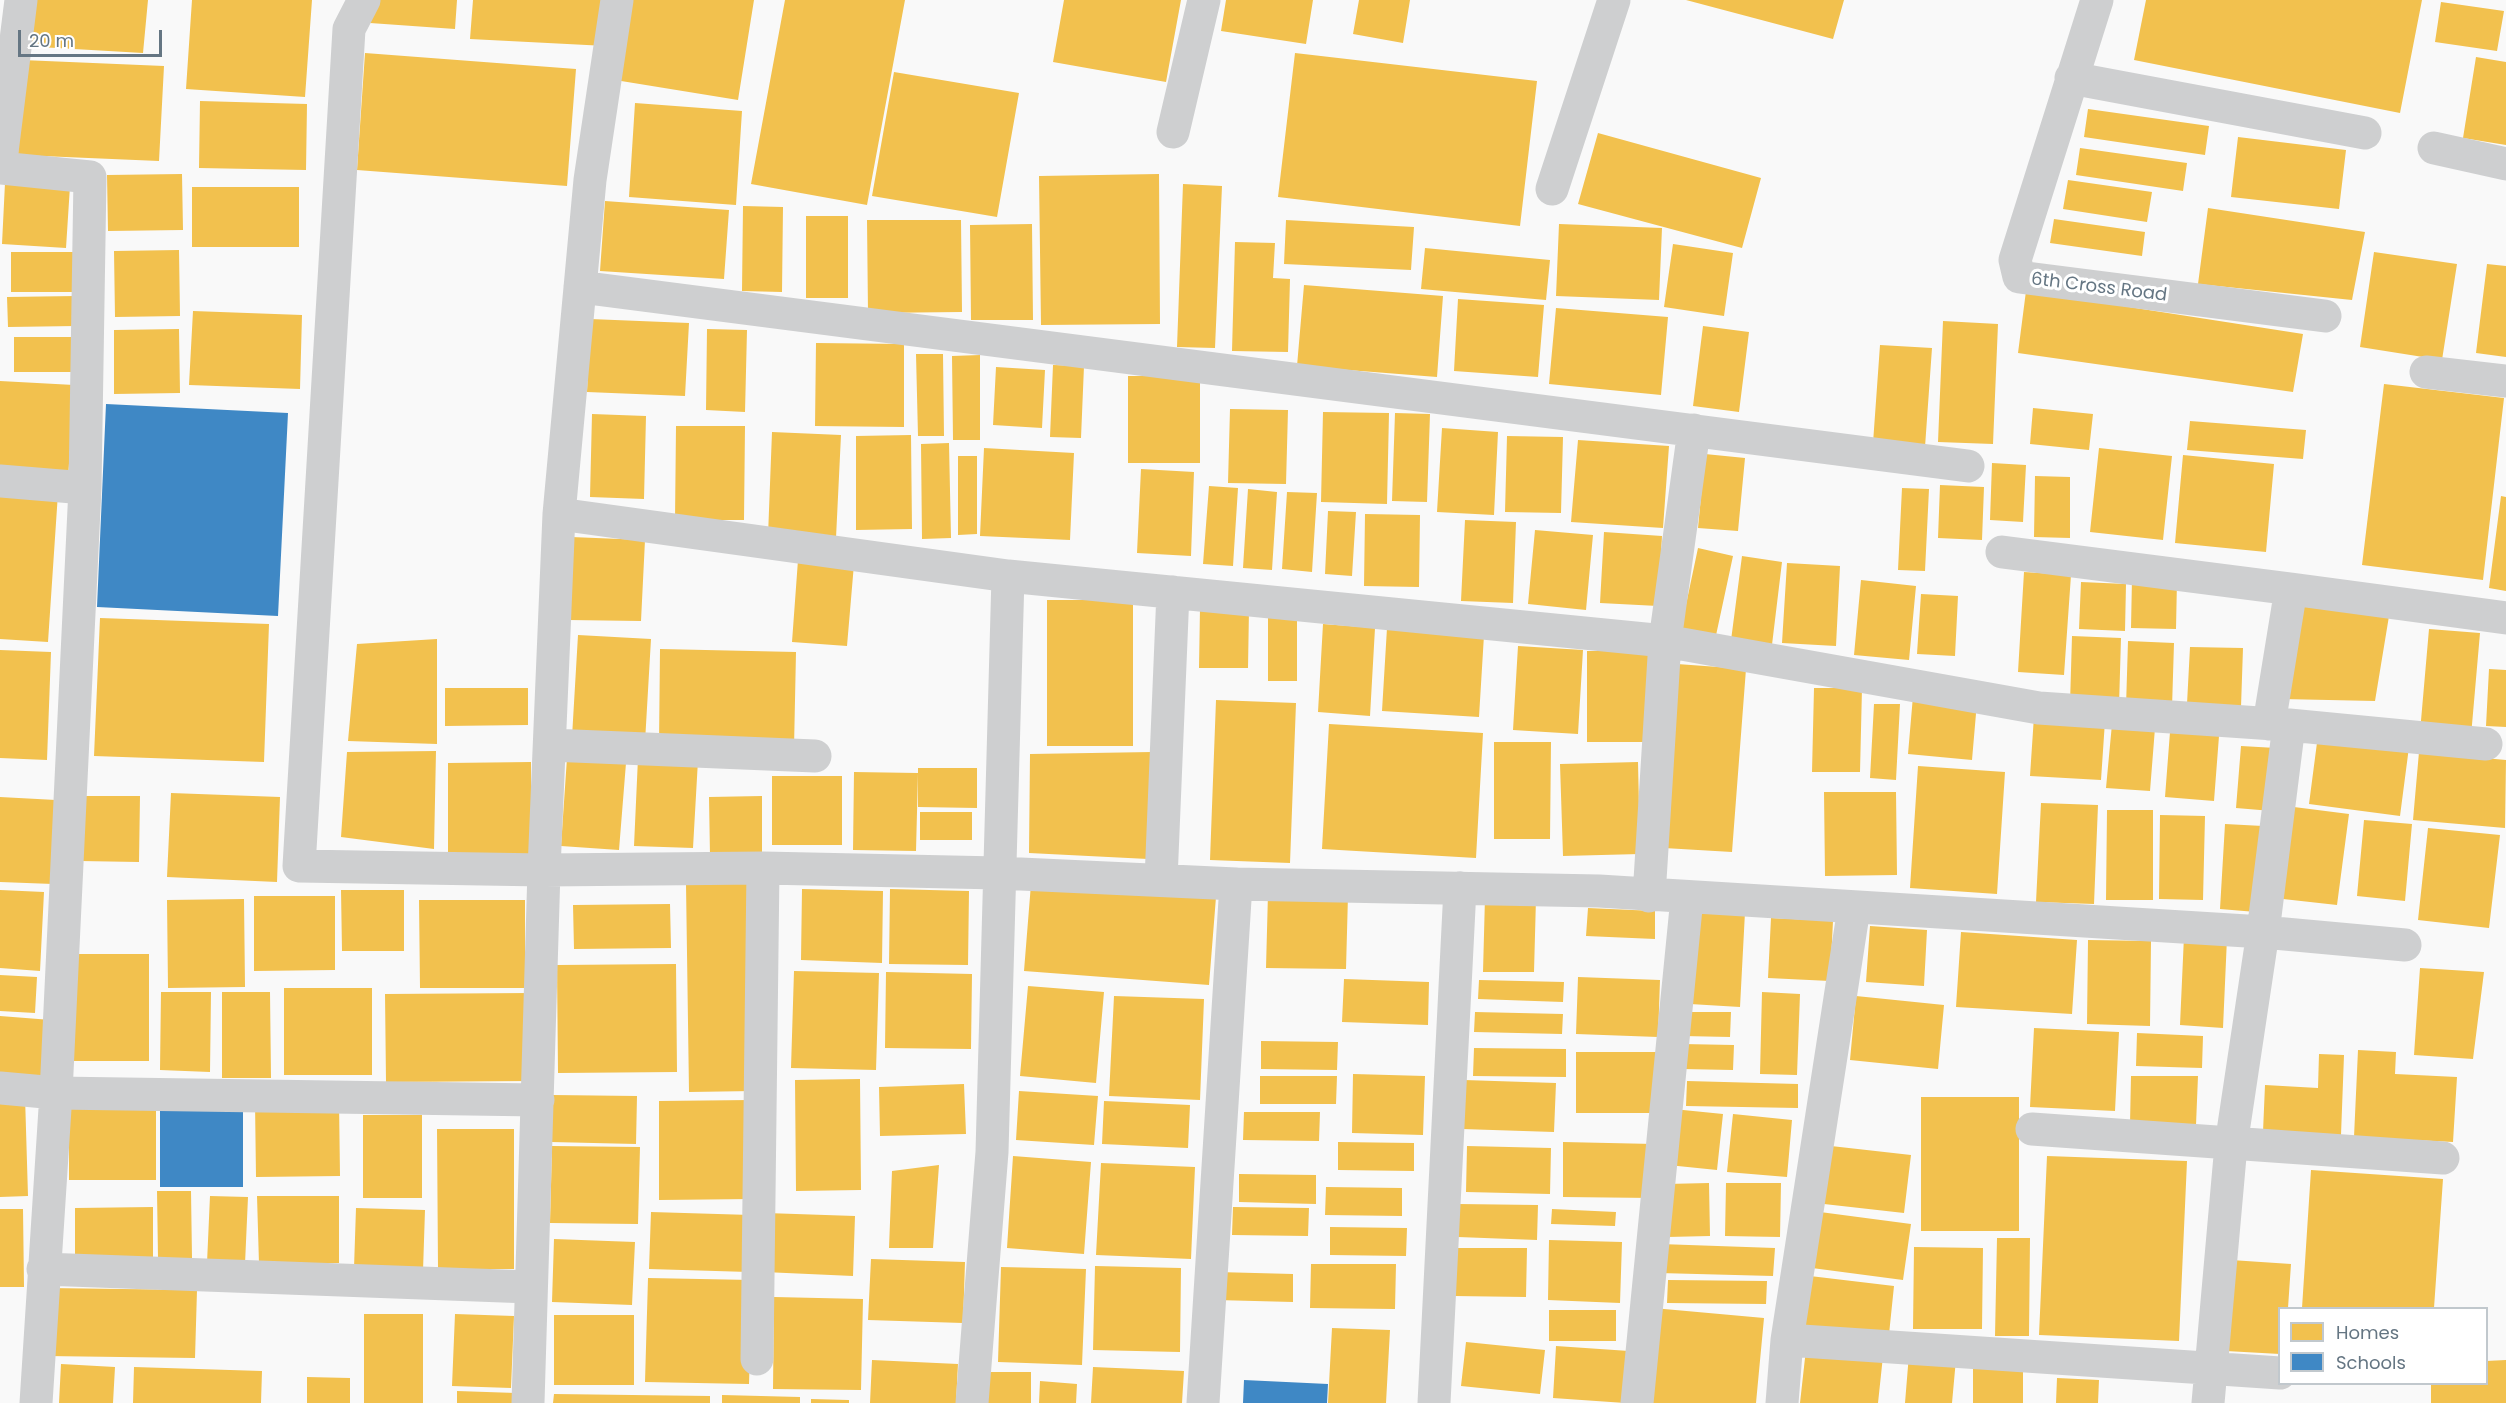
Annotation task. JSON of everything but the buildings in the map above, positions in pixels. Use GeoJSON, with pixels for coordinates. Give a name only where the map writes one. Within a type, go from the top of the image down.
{"type":"FeatureCollection","features":[{"type":"Feature","properties":{"kind":"street"},"geometry":{"type":"LineString","coordinates":[[21,0],[0,169],[90,177],[85,488],[56,1093],[36,1403]]}},
{"type":"Feature","properties":{"kind":"street"},"geometry":{"type":"LineString","coordinates":[[364,0],[349,29],[298,866],[544,870],[763,868],[999,873],[1236,884],[1599,891],[1649,896],[2264,932],[2405,945]]}},
{"type":"Feature","properties":{"kind":"street"},"geometry":{"type":"LineString","coordinates":[[528,1403],[544,870],[559,514],[590,180],[616,0]]}},
{"type":"Feature","properties":{"kind":"street"},"geometry":{"type":"LineString","coordinates":[[1173,132],[1204,0]]}},
{"type":"Feature","properties":{"kind":"street"},"geometry":{"type":"LineString","coordinates":[[1552,189],[1614,0]]}},
{"type":"Feature","properties":{"kind":"street","name":"6th Cross Road"},"geometry":{"type":"LineString","coordinates":[[2097,0],[2015,261],[2019,277],[2325,316]]}},
{"type":"Feature","properties":{"kind":"street"},"geometry":{"type":"LineString","coordinates":[[2071,78],[2365,132]]}},
{"type":"Feature","properties":{"kind":"street"},"geometry":{"type":"LineString","coordinates":[[2434,148],[2506,164]]}},
{"type":"Feature","properties":{"kind":"street"},"geometry":{"type":"LineString","coordinates":[[580,287],[1968,466]]}},
{"type":"Feature","properties":{"kind":"street"},"geometry":{"type":"LineString","coordinates":[[2426,372],[2506,381]]}},
{"type":"Feature","properties":{"kind":"street"},"geometry":{"type":"LineString","coordinates":[[1649,896],[1665,641],[1694,430]]}},
{"type":"Feature","properties":{"kind":"street"},"geometry":{"type":"LineString","coordinates":[[0,482],[85,488]]}},
{"type":"Feature","properties":{"kind":"street"},"geometry":{"type":"LineString","coordinates":[[559,514],[1008,576],[1665,641],[2039,708],[2279,724],[2486,744]]}},
{"type":"Feature","properties":{"kind":"street"},"geometry":{"type":"LineString","coordinates":[[2002,552],[2506,618]]}},
{"type":"Feature","properties":{"kind":"street"},"geometry":{"type":"LineString","coordinates":[[972,1403],[992,1152],[1008,576]]}},
{"type":"Feature","properties":{"kind":"street"},"geometry":{"type":"LineString","coordinates":[[2208,1403],[2230,1145],[2264,932],[2291,589]]}},
{"type":"Feature","properties":{"kind":"street"},"geometry":{"type":"LineString","coordinates":[[1161,880],[1173,592]]}},
{"type":"Feature","properties":{"kind":"street"},"geometry":{"type":"LineString","coordinates":[[550,745],[815,756]]}},
{"type":"Feature","properties":{"kind":"street"},"geometry":{"type":"LineString","coordinates":[[757,1359],[763,868]]}},
{"type":"Feature","properties":{"kind":"street"},"geometry":{"type":"LineString","coordinates":[[1203,1403],[1236,884]]}},
{"type":"Feature","properties":{"kind":"street"},"geometry":{"type":"LineString","coordinates":[[1434,1403],[1460,888]]}},
{"type":"Feature","properties":{"kind":"street"},"geometry":{"type":"LineString","coordinates":[[1637,1403],[1688,898]]}},
{"type":"Feature","properties":{"kind":"street"},"geometry":{"type":"LineString","coordinates":[[1782,1403],[1787,1340],[1854,908]]}},
{"type":"Feature","properties":{"kind":"street"},"geometry":{"type":"LineString","coordinates":[[0,1088],[56,1093],[538,1100]]}},
{"type":"Feature","properties":{"kind":"street"},"geometry":{"type":"LineString","coordinates":[[2032,1129],[2230,1145],[2443,1158]]}},
{"type":"Feature","properties":{"kind":"street"},"geometry":{"type":"LineString","coordinates":[[43,1269],[530,1287]]}},
{"type":"Feature","properties":{"kind":"street"},"geometry":{"type":"LineString","coordinates":[[1787,1340],[2278,1373]]}}]}
